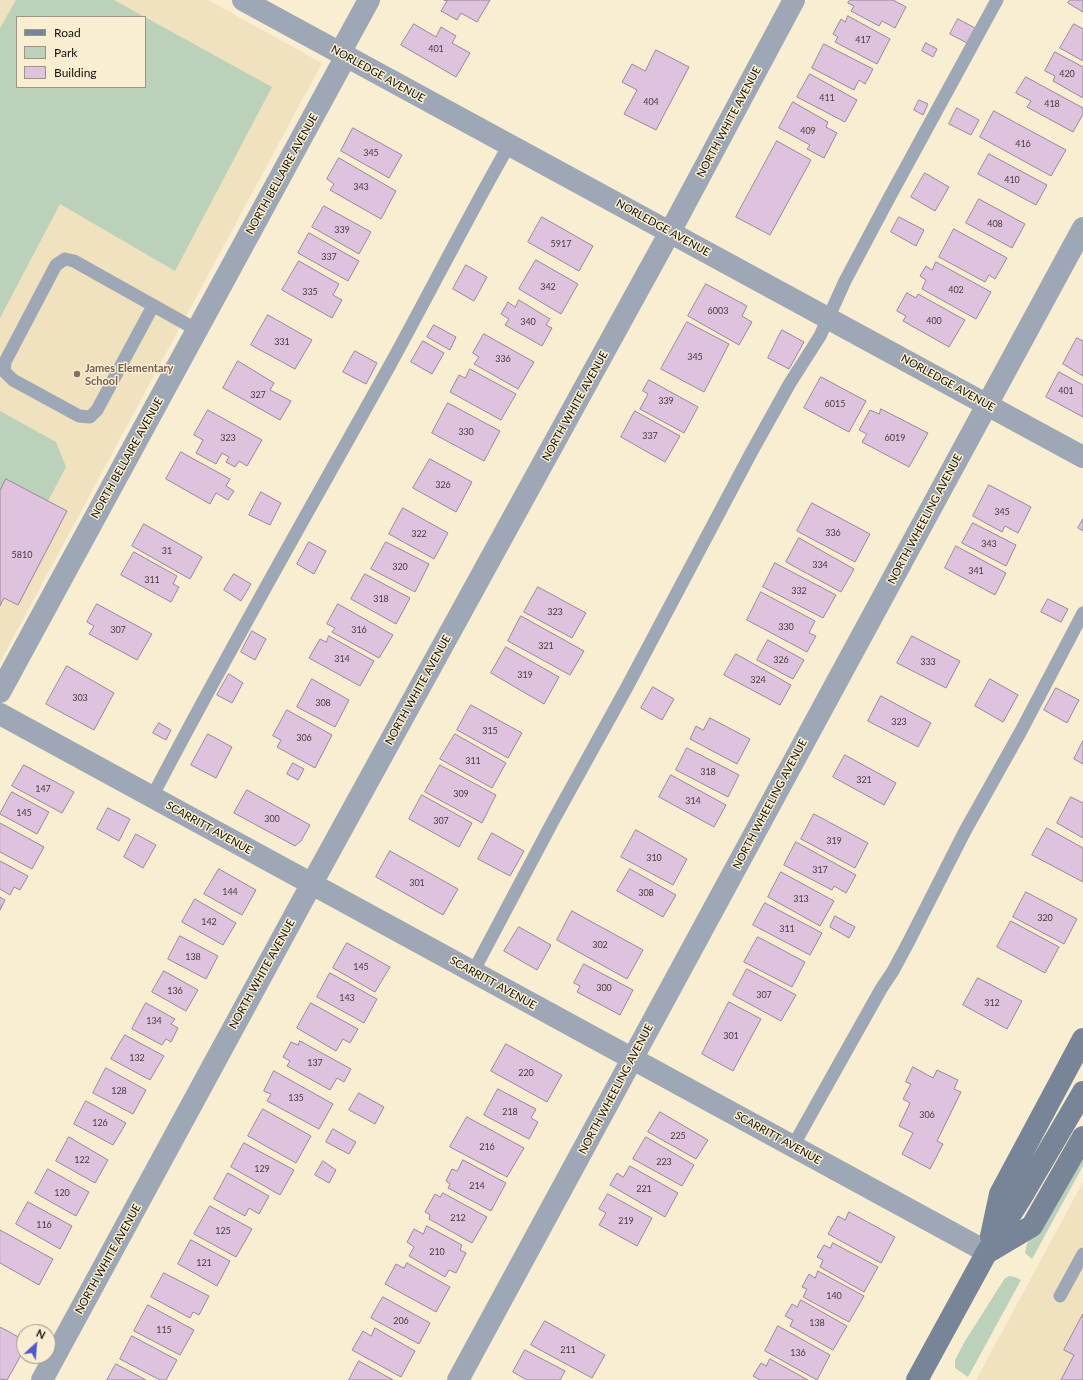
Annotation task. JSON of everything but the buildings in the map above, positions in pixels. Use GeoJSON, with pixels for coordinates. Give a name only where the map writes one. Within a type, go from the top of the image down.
{"type":"FeatureCollection","features":[{"type":"Feature","properties":{"kind":"main road"},"geometry":{"type":"LineString","coordinates":[[987,1252],[1000,1194],[1083,1039]]}},
{"type":"Feature","properties":{"kind":"main road"},"geometry":{"type":"LineString","coordinates":[[917,1380],[987,1252],[1021,1198],[1083,1092]]}},
{"type":"Feature","properties":{"kind":"main road"},"geometry":{"type":"LineString","coordinates":[[987,1252],[1032,1226],[1083,1137]]}},
{"type":"Feature","properties":{"kind":"street","name":"NORLEDGE AVENUE"},"geometry":{"type":"LineString","coordinates":[[243,0],[1083,457]]}},
{"type":"Feature","properties":{"kind":"street","name":"NORTH BELLAIRE AVENUE"},"geometry":{"type":"LineString","coordinates":[[0,692],[197,330],[343,54],[369,0]]}},
{"type":"Feature","properties":{"kind":"street","name":"NORTH WHITE AVENUE"},"geometry":{"type":"LineString","coordinates":[[42,1380],[670,232],[794,0]]}},
{"type":"Feature","properties":{"kind":"street","name":"NORTH WHEELING AVENUE"},"geometry":{"type":"LineString","coordinates":[[458,1380],[1083,228]]}},
{"type":"Feature","properties":{"kind":"street","name":"SCARRITT AVENUE"},"geometry":{"type":"LineString","coordinates":[[0,714],[987,1252]]}},
{"type":"Feature","properties":{"kind":"lane"},"geometry":{"type":"LineString","coordinates":[[473,972],[751,453],[790,383],[820,336],[845,281],[997,0]]}},
{"type":"Feature","properties":{"kind":"lane"},"geometry":{"type":"LineString","coordinates":[[152,797],[199,706],[391,363],[509,145]]}},
{"type":"Feature","properties":{"kind":"lane"},"geometry":{"type":"LineString","coordinates":[[153,306],[97,410],[90,417],[79,416],[13,380],[4,371],[5,362],[56,265],[65,259],[74,261],[197,330]]}},
{"type":"Feature","properties":{"kind":"lane"},"geometry":{"type":"LineString","coordinates":[[793,1146],[881,989],[893,971],[965,831],[1021,731],[1083,613]]}},
{"type":"Feature","properties":{"kind":"lane"},"geometry":{"type":"LineString","coordinates":[[1060,1296],[1083,1254]]}},
{"type":"Feature","properties":{"kind":"shaded area","name":"James Elementary School"},"geometry":{"type":"Polygon","coordinates":[[[0,0],[208,0],[322,63],[0,662],[0,0]]]}},
{"type":"Feature","properties":{"kind":"shaded area"},"geometry":{"type":"Polygon","coordinates":[[[1083,1182],[1083,1380],[976,1380],[1083,1182]]]}},
{"type":"Feature","properties":{"kind":"green space"},"geometry":{"type":"Polygon","coordinates":[[[16,0],[114,0],[143,16],[16,16],[16,88],[146,88],[146,18],[272,87],[175,271],[60,204],[0,318],[0,28],[16,0]]]}},
{"type":"Feature","properties":{"kind":"green space"},"geometry":{"type":"Polygon","coordinates":[[[0,411],[56,442],[66,467],[48,501],[6,479],[0,491],[0,411]]]}},
{"type":"Feature","properties":{"kind":"green space"},"geometry":{"type":"Polygon","coordinates":[[[1083,1145],[1083,1166],[1032,1259],[1025,1253],[1027,1244],[1083,1145]]]}},
{"type":"Feature","properties":{"kind":"green space"},"geometry":{"type":"Polygon","coordinates":[[[1010,1276],[1021,1280],[968,1377],[955,1368],[955,1360],[965,1341],[1005,1278],[1010,1276]]]}},
{"type":"Feature","properties":{"kind":"place","name":"James Elementary School"},"geometry":{"type":"Point","coordinates":[77,374]}}]}
